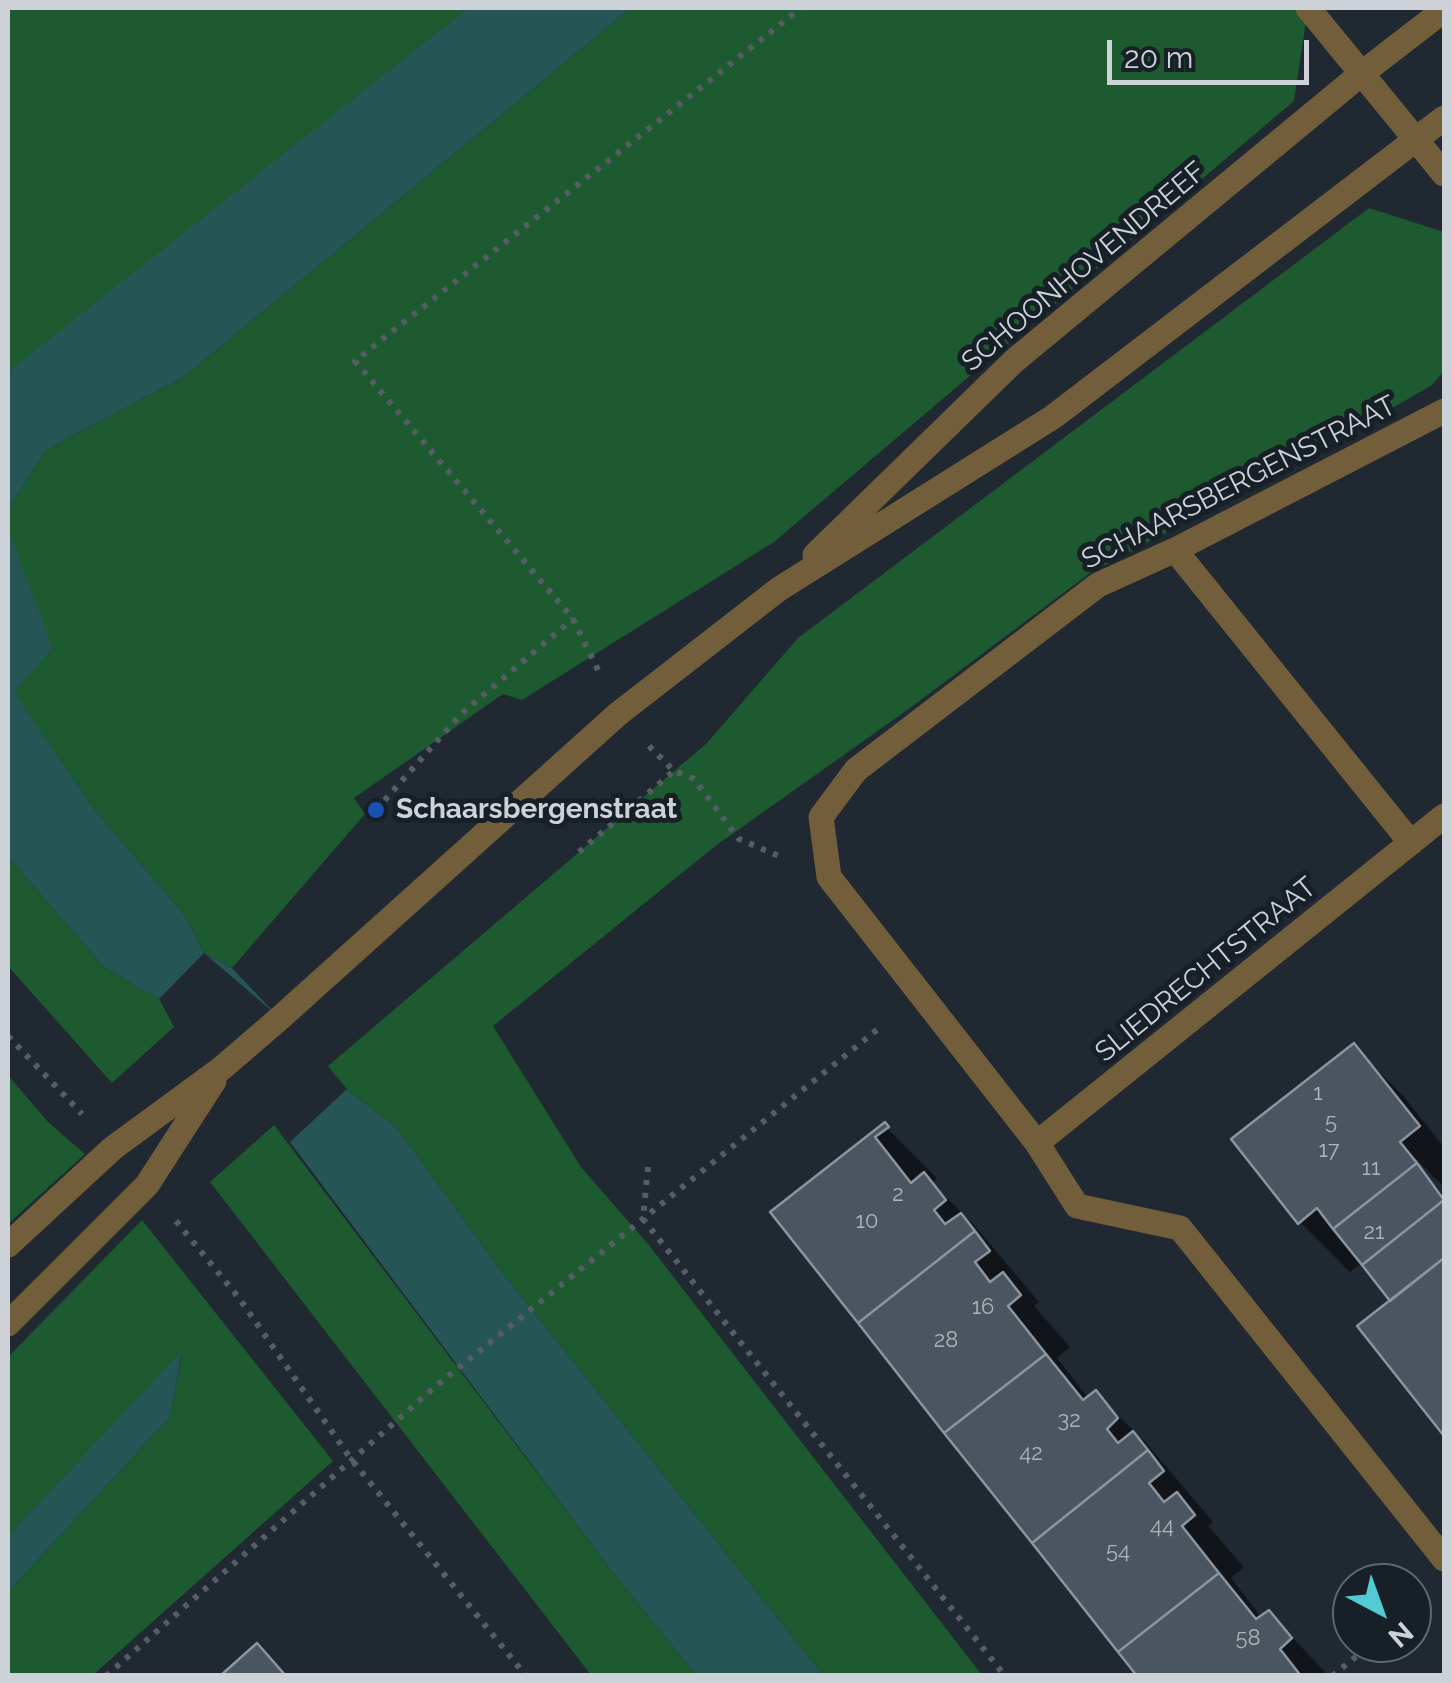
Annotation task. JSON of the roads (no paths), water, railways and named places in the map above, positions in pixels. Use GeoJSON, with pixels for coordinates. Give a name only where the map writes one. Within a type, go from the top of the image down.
{"type":"FeatureCollection","features":[{"type":"Feature","properties":{"kind":"street"},"geometry":{"type":"LineString","coordinates":[[1308,8],[1444,174]]}},
{"type":"Feature","properties":{"kind":"street","name":"SCHOONHOVENDREEF"},"geometry":{"type":"LineString","coordinates":[[778,590],[1014,361],[1444,10]]}},
{"type":"Feature","properties":{"kind":"street","name":"SCHOONHOVENDREEF"},"geometry":{"type":"LineString","coordinates":[[8,1245],[113,1148],[222,1068],[280,1018],[618,714],[778,590],[1054,418],[1444,118]]}},
{"type":"Feature","properties":{"kind":"street","name":"SCHAARSBERGENSTRAAT"},"geometry":{"type":"LineString","coordinates":[[1444,411],[1176,550],[1098,585],[856,770],[821,817],[829,877],[1038,1143],[1077,1206],[1180,1228],[1444,1559]]}},
{"type":"Feature","properties":{"kind":"street"},"geometry":{"type":"LineString","coordinates":[[1176,550],[1412,843]]}},
{"type":"Feature","properties":{"kind":"street","name":"SLIEDRECHTSTRAAT"},"geometry":{"type":"LineString","coordinates":[[1038,1143],[1444,816]]}},
{"type":"Feature","properties":{"kind":"street","name":"SCHOONHOVENDREEF"},"geometry":{"type":"LineString","coordinates":[[8,1324],[147,1185],[222,1068]]}},
{"type":"Feature","properties":{"kind":"place","name":"Schaarsbergenstraat"},"geometry":{"type":"Point","coordinates":[376,810]}}]}
